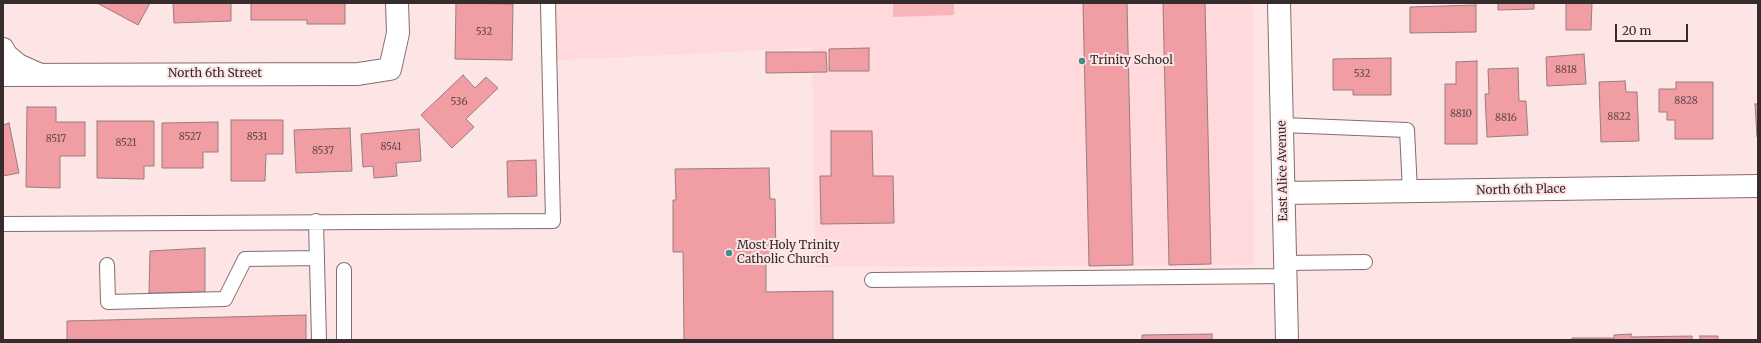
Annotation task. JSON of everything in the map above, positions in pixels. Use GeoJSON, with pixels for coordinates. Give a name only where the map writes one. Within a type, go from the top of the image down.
{"type":"FeatureCollection","features":[{"type":"Feature","properties":{"kind":"street","name":"North 6th Street"},"geometry":{"type":"LineString","coordinates":[[3,75],[358,74],[390,68],[398,33],[398,3]]}},
{"type":"Feature","properties":{"kind":"street","name":"East Alice Avenue"},"geometry":{"type":"LineString","coordinates":[[1280,3],[1287,340]]}},
{"type":"Feature","properties":{"kind":"street","name":"North 6th Street"},"geometry":{"type":"LineString","coordinates":[[3,49],[6,55],[18,65],[40,75]]}},
{"type":"Feature","properties":{"kind":"street","name":"North 6th Place"},"geometry":{"type":"LineString","coordinates":[[1284,193],[1758,186]]}},
{"type":"Feature","properties":{"kind":"lane"},"geometry":{"type":"LineString","coordinates":[[3,224],[553,221],[548,3]]}},
{"type":"Feature","properties":{"kind":"lane"},"geometry":{"type":"LineString","coordinates":[[1282,125],[1407,130],[1410,191]]}},
{"type":"Feature","properties":{"kind":"lane"},"geometry":{"type":"LineString","coordinates":[[316,222],[319,340]]}},
{"type":"Feature","properties":{"kind":"lane"},"geometry":{"type":"LineString","coordinates":[[108,265],[108,302],[225,299],[246,259],[317,258]]}},
{"type":"Feature","properties":{"kind":"lane"},"geometry":{"type":"LineString","coordinates":[[872,280],[1285,269],[1365,262]]}},
{"type":"Feature","properties":{"kind":"lane"},"geometry":{"type":"LineString","coordinates":[[344,270],[344,340]]}},
{"type":"Feature","properties":{"kind":"shaded area"},"geometry":{"type":"Polygon","coordinates":[[[539,3],[1253,3],[1254,265],[815,267],[812,48],[542,61],[539,3]]]}},
{"type":"Feature","properties":{"kind":"shaded area"},"geometry":{"type":"Polygon","coordinates":[[[893,3],[954,3],[954,15],[893,17],[893,3]]]}},
{"type":"Feature","properties":{"kind":"building"},"geometry":{"type":"Polygon","coordinates":[[[97,3],[150,3],[138,25],[97,3]]]}},
{"type":"Feature","properties":{"kind":"building"},"geometry":{"type":"Polygon","coordinates":[[[173,3],[231,3],[231,21],[174,23],[173,3]]]}},
{"type":"Feature","properties":{"kind":"building"},"geometry":{"type":"Polygon","coordinates":[[[251,3],[345,3],[345,24],[307,24],[307,20],[251,20],[251,3]]]}},
{"type":"Feature","properties":{"kind":"building"},"geometry":{"type":"Polygon","coordinates":[[[456,3],[513,4],[512,60],[455,59],[456,3]]]}},
{"type":"Feature","properties":{"kind":"building"},"geometry":{"type":"Polygon","coordinates":[[[1083,3],[1127,3],[1133,265],[1089,266],[1083,3]]]}},
{"type":"Feature","properties":{"kind":"building"},"geometry":{"type":"Polygon","coordinates":[[[1163,3],[1205,3],[1211,264],[1169,265],[1163,3]]]}},
{"type":"Feature","properties":{"kind":"building"},"geometry":{"type":"Polygon","coordinates":[[[1498,3],[1534,3],[1534,9],[1498,10],[1498,3]]]}},
{"type":"Feature","properties":{"kind":"building"},"geometry":{"type":"Polygon","coordinates":[[[1566,3],[1592,3],[1591,30],[1566,30],[1566,3]]]}},
{"type":"Feature","properties":{"kind":"building"},"geometry":{"type":"Polygon","coordinates":[[[1476,5],[1476,32],[1410,33],[1410,7],[1476,5]]]}},
{"type":"Feature","properties":{"kind":"building"},"geometry":{"type":"Polygon","coordinates":[[[869,48],[869,71],[829,71],[829,49],[869,48]]]}},
{"type":"Feature","properties":{"kind":"building"},"geometry":{"type":"Polygon","coordinates":[[[766,52],[826,52],[827,72],[766,73],[766,52]]]}},
{"type":"Feature","properties":{"kind":"building"},"geometry":{"type":"Polygon","coordinates":[[[1584,54],[1586,84],[1547,86],[1546,57],[1584,54]]]}},
{"type":"Feature","properties":{"kind":"building"},"geometry":{"type":"Polygon","coordinates":[[[1391,58],[1391,95],[1353,95],[1353,90],[1333,90],[1333,59],[1391,58]]]}},
{"type":"Feature","properties":{"kind":"building"},"geometry":{"type":"Polygon","coordinates":[[[1477,61],[1477,144],[1445,144],[1445,84],[1456,84],[1456,62],[1477,61]]]}},
{"type":"Feature","properties":{"kind":"building"},"geometry":{"type":"Polygon","coordinates":[[[1518,68],[1519,101],[1526,101],[1528,135],[1487,137],[1485,94],[1489,94],[1488,69],[1518,68]]]}},
{"type":"Feature","properties":{"kind":"building"},"geometry":{"type":"Polygon","coordinates":[[[463,75],[475,88],[486,77],[498,88],[466,119],[474,127],[452,148],[421,115],[463,75]]]}},
{"type":"Feature","properties":{"kind":"building"},"geometry":{"type":"Polygon","coordinates":[[[1625,81],[1626,92],[1637,92],[1639,141],[1601,142],[1599,82],[1625,81]]]}},
{"type":"Feature","properties":{"kind":"building"},"geometry":{"type":"Polygon","coordinates":[[[1676,82],[1713,82],[1713,139],[1675,139],[1675,120],[1667,120],[1667,112],[1659,112],[1659,89],[1676,89],[1676,82]]]}},
{"type":"Feature","properties":{"kind":"building"},"geometry":{"type":"Polygon","coordinates":[[[1755,104],[1758,104],[1758,137],[1757,137],[1755,104]]]}},
{"type":"Feature","properties":{"kind":"building"},"geometry":{"type":"Polygon","coordinates":[[[27,107],[56,107],[56,122],[85,122],[85,156],[60,156],[60,188],[26,187],[27,107]]]}},
{"type":"Feature","properties":{"kind":"building"},"geometry":{"type":"Polygon","coordinates":[[[231,120],[283,120],[283,154],[266,154],[265,181],[231,181],[231,120]]]}},
{"type":"Feature","properties":{"kind":"building"},"geometry":{"type":"Polygon","coordinates":[[[97,121],[154,121],[154,166],[144,166],[144,179],[97,178],[97,121]]]}},
{"type":"Feature","properties":{"kind":"building"},"geometry":{"type":"Polygon","coordinates":[[[218,122],[218,152],[203,152],[203,168],[162,168],[162,123],[218,122]]]}},
{"type":"Feature","properties":{"kind":"building"},"geometry":{"type":"Polygon","coordinates":[[[9,123],[19,173],[3,176],[3,125],[9,123]]]}},
{"type":"Feature","properties":{"kind":"building"},"geometry":{"type":"Polygon","coordinates":[[[350,128],[352,171],[296,173],[294,130],[350,128]]]}},
{"type":"Feature","properties":{"kind":"building"},"geometry":{"type":"Polygon","coordinates":[[[419,129],[421,161],[396,163],[397,176],[374,178],[373,166],[363,167],[361,134],[419,129]]]}},
{"type":"Feature","properties":{"kind":"building"},"geometry":{"type":"Polygon","coordinates":[[[831,131],[872,131],[873,176],[893,176],[894,223],[821,224],[820,176],[831,176],[831,131]]]}},
{"type":"Feature","properties":{"kind":"building"},"geometry":{"type":"Polygon","coordinates":[[[536,160],[537,196],[508,197],[507,161],[536,160]]]}},
{"type":"Feature","properties":{"kind":"building","name":"Most Holy Trinity Catholic Church"},"geometry":{"type":"Polygon","coordinates":[[[769,168],[770,199],[775,199],[776,255],[766,255],[766,292],[833,291],[833,340],[684,340],[683,252],[673,252],[673,200],[676,200],[675,169],[769,168]]]}},
{"type":"Feature","properties":{"kind":"building"},"geometry":{"type":"Polygon","coordinates":[[[205,248],[205,292],[149,293],[150,251],[205,248]]]}},
{"type":"Feature","properties":{"kind":"building"},"geometry":{"type":"Polygon","coordinates":[[[306,315],[306,340],[67,340],[67,321],[306,315]]]}},
{"type":"Feature","properties":{"kind":"building"},"geometry":{"type":"Polygon","coordinates":[[[1212,334],[1212,340],[1142,340],[1142,335],[1212,334]]]}},
{"type":"Feature","properties":{"kind":"building"},"geometry":{"type":"Polygon","coordinates":[[[1631,334],[1631,337],[1692,336],[1692,340],[1572,340],[1572,338],[1614,338],[1614,335],[1631,334]]]}},
{"type":"Feature","properties":{"kind":"building"},"geometry":{"type":"Polygon","coordinates":[[[1700,336],[1718,336],[1718,340],[1700,340],[1700,336]]]}},
{"type":"Feature","properties":{"kind":"place","name":"Trinity School"},"geometry":{"type":"Point","coordinates":[1082,61]}},
{"type":"Feature","properties":{"kind":"place","name":"Most Holy Trinity Catholic Church"},"geometry":{"type":"Point","coordinates":[729,253]}}]}
